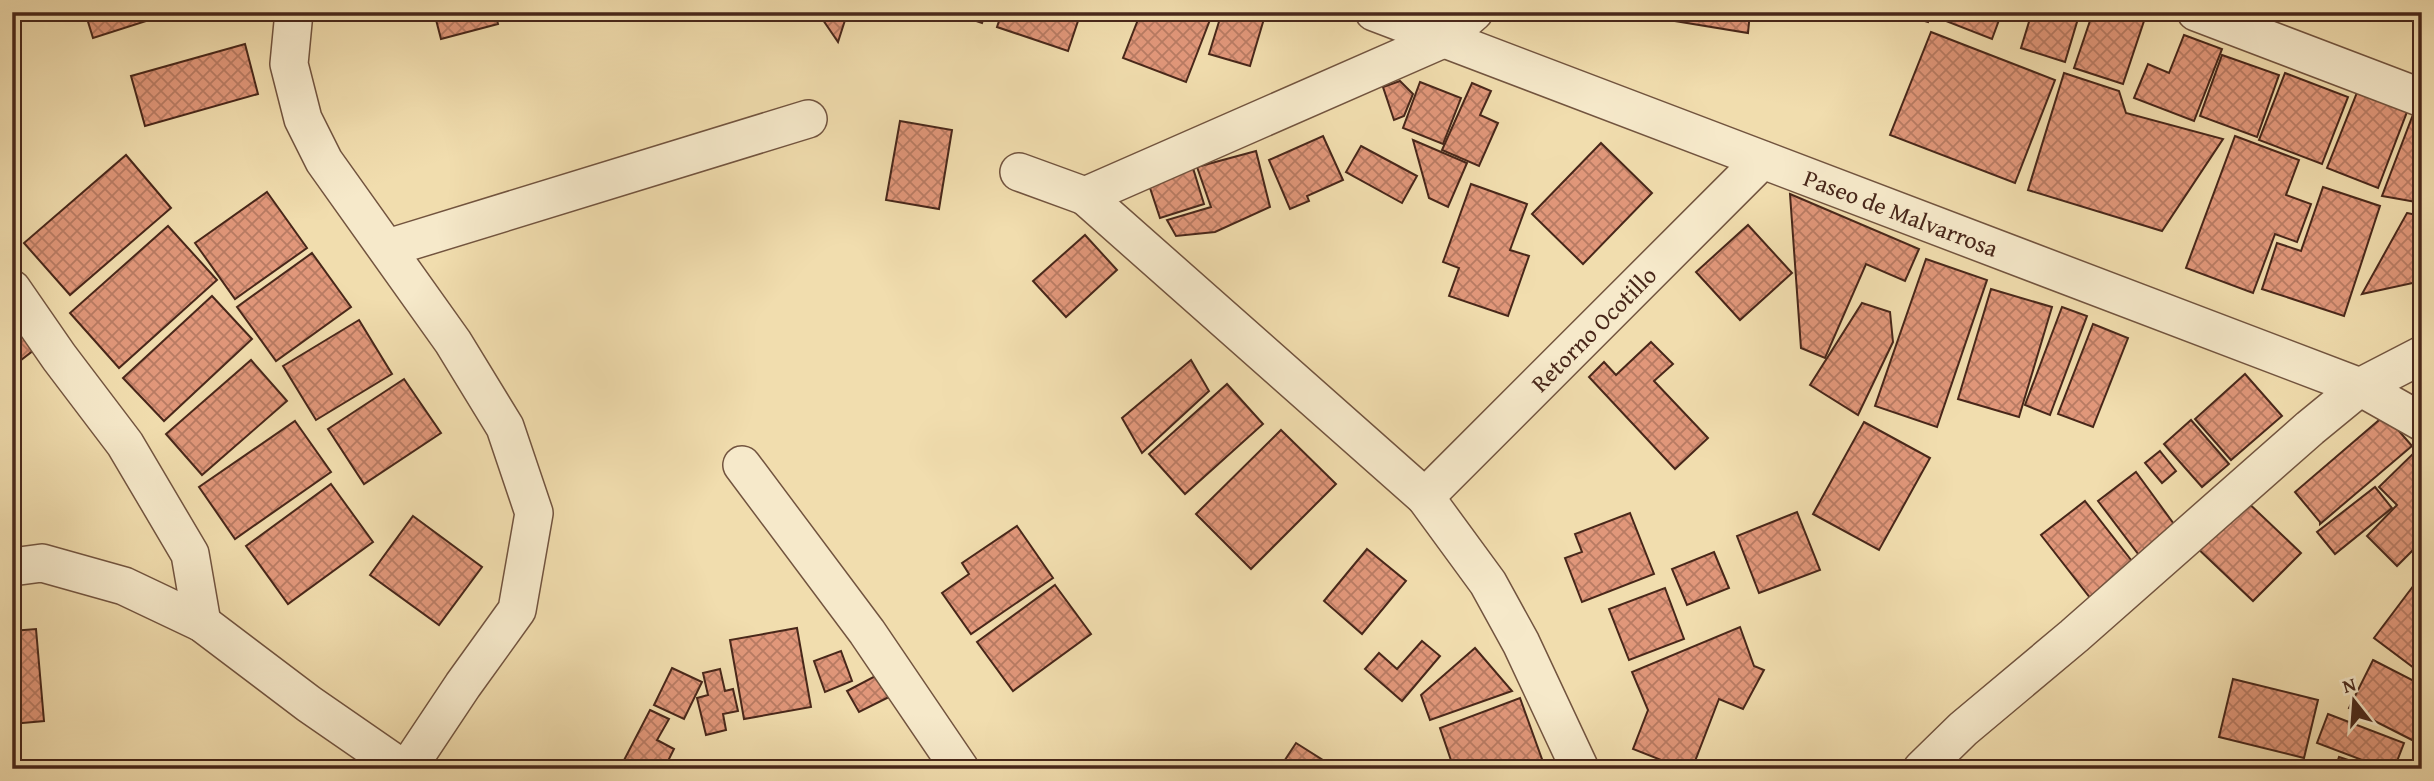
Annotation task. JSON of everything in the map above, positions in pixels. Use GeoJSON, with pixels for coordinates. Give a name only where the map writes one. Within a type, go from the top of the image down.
{"type":"FeatureCollection","features":[{"type":"Feature","properties":{"kind":"street"},"geometry":{"type":"LineString","coordinates":[[12,567],[42,563],[124,586],[202,623],[309,704],[405,769],[517,610],[534,513],[505,427],[453,342],[324,161],[303,119],[289,64],[294,12]]}},
{"type":"Feature","properties":{"kind":"street","name":"Paseo de Malvarrosa"},"geometry":{"type":"LineString","coordinates":[[1374,12],[2360,387],[2422,422]]}},
{"type":"Feature","properties":{"kind":"street"},"geometry":{"type":"LineString","coordinates":[[1085,196],[1443,39],[1474,12]]}},
{"type":"Feature","properties":{"kind":"street"},"geometry":{"type":"LineString","coordinates":[[2196,12],[2422,98]]}},
{"type":"Feature","properties":{"kind":"street"},"geometry":{"type":"LineString","coordinates":[[388,248],[808,118]]}},
{"type":"Feature","properties":{"kind":"street","name":"Retorno Ocotillo"},"geometry":{"type":"LineString","coordinates":[[1425,497],[1762,160]]}},
{"type":"Feature","properties":{"kind":"street"},"geometry":{"type":"LineString","coordinates":[[1019,172],[1085,196],[1425,497],[1488,583],[1521,643],[1580,769]]}},
{"type":"Feature","properties":{"kind":"street"},"geometry":{"type":"LineString","coordinates":[[12,289],[59,357],[125,443],[190,554],[202,623]]}},
{"type":"Feature","properties":{"kind":"street"},"geometry":{"type":"LineString","coordinates":[[1922,769],[1963,729],[2084,627],[2310,428],[2360,387],[2422,355]]}},
{"type":"Feature","properties":{"kind":"street"},"geometry":{"type":"LineString","coordinates":[[743,464],[867,632],[960,769]]}},
{"type":"Feature","properties":{"kind":"building"},"geometry":{"type":"Polygon","coordinates":[[[85,12],[160,12],[162,16],[93,38],[85,12]]]}},
{"type":"Feature","properties":{"kind":"building"},"geometry":{"type":"Polygon","coordinates":[[[434,12],[495,12],[498,24],[441,39],[434,12]]]}},
{"type":"Feature","properties":{"kind":"building"},"geometry":{"type":"Polygon","coordinates":[[[950,12],[986,12],[982,23],[950,12]]]}},
{"type":"Feature","properties":{"kind":"building"},"geometry":{"type":"Polygon","coordinates":[[[1002,12],[1081,12],[1068,51],[997,27],[1002,12]]]}},
{"type":"Feature","properties":{"kind":"building"},"geometry":{"type":"Polygon","coordinates":[[[1141,12],[1213,12],[1186,82],[1123,58],[1141,12]]]}},
{"type":"Feature","properties":{"kind":"building"},"geometry":{"type":"Polygon","coordinates":[[[1222,12],[1266,12],[1250,66],[1209,54],[1222,12]]]}},
{"type":"Feature","properties":{"kind":"building"},"geometry":{"type":"Polygon","coordinates":[[[1620,12],[1750,12],[1748,33],[1620,12]]]}},
{"type":"Feature","properties":{"kind":"building"},"geometry":{"type":"Polygon","coordinates":[[[1895,12],[1931,12],[1928,22],[1895,12]]]}},
{"type":"Feature","properties":{"kind":"building"},"geometry":{"type":"Polygon","coordinates":[[[1934,12],[2002,12],[1992,39],[1933,16],[1934,12]]]}},
{"type":"Feature","properties":{"kind":"building"},"geometry":{"type":"Polygon","coordinates":[[[2032,12],[2080,12],[2065,62],[2021,48],[2032,12]]]}},
{"type":"Feature","properties":{"kind":"building"},"geometry":{"type":"Polygon","coordinates":[[[2093,12],[2147,12],[2123,84],[2074,68],[2093,12]]]}},
{"type":"Feature","properties":{"kind":"building"},"geometry":{"type":"Polygon","coordinates":[[[847,14],[838,42],[821,17],[847,14]]]}},
{"type":"Feature","properties":{"kind":"building"},"geometry":{"type":"Polygon","coordinates":[[[1931,32],[2055,80],[2015,183],[1890,135],[1931,32]]]}},
{"type":"Feature","properties":{"kind":"building"},"geometry":{"type":"Polygon","coordinates":[[[2184,35],[2222,49],[2194,121],[2134,98],[2148,64],[2169,73],[2184,35]]]}},
{"type":"Feature","properties":{"kind":"building"},"geometry":{"type":"Polygon","coordinates":[[[245,44],[258,94],[145,126],[131,76],[245,44]]]}},
{"type":"Feature","properties":{"kind":"building"},"geometry":{"type":"Polygon","coordinates":[[[2222,55],[2279,75],[2257,137],[2200,116],[2222,55]]]}},
{"type":"Feature","properties":{"kind":"building"},"geometry":{"type":"Polygon","coordinates":[[[2064,73],[2119,91],[2126,113],[2223,139],[2162,231],[2028,190],[2064,73]]]}},
{"type":"Feature","properties":{"kind":"building"},"geometry":{"type":"Polygon","coordinates":[[[2285,73],[2348,97],[2322,164],[2259,140],[2285,73]]]}},
{"type":"Feature","properties":{"kind":"building"},"geometry":{"type":"Polygon","coordinates":[[[1400,81],[1413,94],[1404,116],[1394,120],[1383,87],[1400,81]]]}},
{"type":"Feature","properties":{"kind":"building"},"geometry":{"type":"Polygon","coordinates":[[[1420,82],[1461,98],[1443,144],[1403,128],[1420,82]]]}},
{"type":"Feature","properties":{"kind":"building"},"geometry":{"type":"Polygon","coordinates":[[[1472,83],[1491,91],[1480,115],[1498,123],[1479,166],[1442,150],[1472,83]]]}},
{"type":"Feature","properties":{"kind":"building"},"geometry":{"type":"Polygon","coordinates":[[[2360,85],[2410,104],[2378,188],[2327,168],[2360,85]]]}},
{"type":"Feature","properties":{"kind":"building"},"geometry":{"type":"Polygon","coordinates":[[[2417,104],[2422,106],[2422,203],[2382,196],[2417,104]]]}},
{"type":"Feature","properties":{"kind":"building"},"geometry":{"type":"Polygon","coordinates":[[[900,121],[952,130],[939,209],[886,200],[900,121]]]}},
{"type":"Feature","properties":{"kind":"building"},"geometry":{"type":"Polygon","coordinates":[[[1323,136],[1343,180],[1307,196],[1309,201],[1290,209],[1269,160],[1323,136]]]}},
{"type":"Feature","properties":{"kind":"building"},"geometry":{"type":"Polygon","coordinates":[[[2235,136],[2299,160],[2286,195],[2311,204],[2297,242],[2275,234],[2253,293],[2186,268],[2235,136]]]}},
{"type":"Feature","properties":{"kind":"building"},"geometry":{"type":"Polygon","coordinates":[[[1413,140],[1467,163],[1448,207],[1429,198],[1413,140]]]}},
{"type":"Feature","properties":{"kind":"building"},"geometry":{"type":"Polygon","coordinates":[[[1601,143],[1652,193],[1583,264],[1532,214],[1601,143]]]}},
{"type":"Feature","properties":{"kind":"building"},"geometry":{"type":"Polygon","coordinates":[[[1361,146],[1417,176],[1402,203],[1346,172],[1361,146]]]}},
{"type":"Feature","properties":{"kind":"building"},"geometry":{"type":"Polygon","coordinates":[[[1256,151],[1270,207],[1215,232],[1176,236],[1167,220],[1211,207],[1197,167],[1256,151]]]}},
{"type":"Feature","properties":{"kind":"building"},"geometry":{"type":"Polygon","coordinates":[[[126,155],[171,208],[70,295],[24,243],[126,155]]]}},
{"type":"Feature","properties":{"kind":"building"},"geometry":{"type":"Polygon","coordinates":[[[1193,168],[1204,204],[1160,218],[1148,182],[1193,168]]]}},
{"type":"Feature","properties":{"kind":"building"},"geometry":{"type":"Polygon","coordinates":[[[1471,184],[1527,204],[1510,250],[1529,256],[1508,316],[1449,296],[1459,268],[1443,262],[1471,184]]]}},
{"type":"Feature","properties":{"kind":"building"},"geometry":{"type":"Polygon","coordinates":[[[2323,187],[2380,206],[2344,316],[2262,289],[2277,243],[2301,251],[2323,187]]]}},
{"type":"Feature","properties":{"kind":"building"},"geometry":{"type":"Polygon","coordinates":[[[267,192],[307,248],[235,299],[195,243],[267,192]]]}},
{"type":"Feature","properties":{"kind":"building"},"geometry":{"type":"Polygon","coordinates":[[[1790,194],[1919,249],[1905,281],[1866,264],[1825,358],[1801,348],[1790,194]]]}},
{"type":"Feature","properties":{"kind":"building"},"geometry":{"type":"Polygon","coordinates":[[[2407,213],[2422,216],[2422,281],[2362,294],[2407,213]]]}},
{"type":"Feature","properties":{"kind":"building"},"geometry":{"type":"Polygon","coordinates":[[[1748,225],[1792,273],[1740,320],[1696,272],[1748,225]]]}},
{"type":"Feature","properties":{"kind":"building"},"geometry":{"type":"Polygon","coordinates":[[[168,226],[217,280],[119,368],[70,313],[168,226]]]}},
{"type":"Feature","properties":{"kind":"building"},"geometry":{"type":"Polygon","coordinates":[[[1085,235],[1117,270],[1066,317],[1033,281],[1085,235]]]}},
{"type":"Feature","properties":{"kind":"building"},"geometry":{"type":"Polygon","coordinates":[[[312,253],[351,307],[276,361],[237,307],[312,253]]]}},
{"type":"Feature","properties":{"kind":"building"},"geometry":{"type":"Polygon","coordinates":[[[1926,259],[1987,280],[1937,427],[1875,406],[1926,259]]]}},
{"type":"Feature","properties":{"kind":"building"},"geometry":{"type":"Polygon","coordinates":[[[1991,289],[2052,307],[2019,417],[1958,399],[1991,289]]]}},
{"type":"Feature","properties":{"kind":"building"},"geometry":{"type":"Polygon","coordinates":[[[212,296],[252,339],[164,421],[123,378],[212,296]]]}},
{"type":"Feature","properties":{"kind":"building"},"geometry":{"type":"Polygon","coordinates":[[[1862,303],[1890,312],[1893,342],[1858,415],[1810,385],[1862,303]]]}},
{"type":"Feature","properties":{"kind":"building"},"geometry":{"type":"Polygon","coordinates":[[[2062,307],[2087,316],[2050,415],[2025,405],[2062,307]]]}},
{"type":"Feature","properties":{"kind":"building"},"geometry":{"type":"Polygon","coordinates":[[[359,320],[392,374],[316,420],[283,366],[359,320]]]}},
{"type":"Feature","properties":{"kind":"building"},"geometry":{"type":"Polygon","coordinates":[[[12,322],[34,350],[12,367],[12,322]]]}},
{"type":"Feature","properties":{"kind":"building"},"geometry":{"type":"Polygon","coordinates":[[[2093,324],[2128,338],[2093,427],[2058,414],[2093,324]]]}},
{"type":"Feature","properties":{"kind":"building"},"geometry":{"type":"Polygon","coordinates":[[[1651,342],[1673,364],[1654,381],[1708,438],[1675,469],[1589,377],[1604,362],[1616,375],[1651,342]]]}},
{"type":"Feature","properties":{"kind":"building"},"geometry":{"type":"Polygon","coordinates":[[[251,360],[287,401],[202,475],[166,434],[251,360]]]}},
{"type":"Feature","properties":{"kind":"building"},"geometry":{"type":"Polygon","coordinates":[[[1191,360],[1209,391],[1142,453],[1122,418],[1191,360]]]}},
{"type":"Feature","properties":{"kind":"building"},"geometry":{"type":"Polygon","coordinates":[[[2245,374],[2282,416],[2231,460],[2195,419],[2245,374]]]}},
{"type":"Feature","properties":{"kind":"building"},"geometry":{"type":"Polygon","coordinates":[[[404,379],[441,433],[364,484],[328,429],[404,379]]]}},
{"type":"Feature","properties":{"kind":"building"},"geometry":{"type":"Polygon","coordinates":[[[1227,384],[1263,424],[1185,494],[1149,454],[1227,384]]]}},
{"type":"Feature","properties":{"kind":"building"},"geometry":{"type":"Polygon","coordinates":[[[2385,415],[2412,446],[2320,524],[2295,492],[2385,415]]]}},
{"type":"Feature","properties":{"kind":"building"},"geometry":{"type":"Polygon","coordinates":[[[2191,420],[2229,464],[2202,487],[2164,444],[2191,420]]]}},
{"type":"Feature","properties":{"kind":"building"},"geometry":{"type":"Polygon","coordinates":[[[295,421],[331,472],[235,539],[199,487],[295,421]]]}},
{"type":"Feature","properties":{"kind":"building"},"geometry":{"type":"Polygon","coordinates":[[[1864,422],[1930,458],[1879,550],[1813,514],[1864,422]]]}},
{"type":"Feature","properties":{"kind":"building"},"geometry":{"type":"Polygon","coordinates":[[[1281,430],[1336,484],[1251,569],[1196,514],[1281,430]]]}},
{"type":"Feature","properties":{"kind":"building"},"geometry":{"type":"Polygon","coordinates":[[[2422,445],[2422,541],[2397,566],[2367,536],[2397,505],[2379,487],[2422,445]]]}},
{"type":"Feature","properties":{"kind":"building"},"geometry":{"type":"Polygon","coordinates":[[[2160,451],[2176,471],[2162,483],[2145,463],[2160,451]]]}},
{"type":"Feature","properties":{"kind":"building"},"geometry":{"type":"Polygon","coordinates":[[[2136,472],[2179,531],[2142,559],[2098,501],[2136,472]]]}},
{"type":"Feature","properties":{"kind":"building"},"geometry":{"type":"Polygon","coordinates":[[[331,484],[373,542],[288,604],[246,546],[331,484]]]}},
{"type":"Feature","properties":{"kind":"building"},"geometry":{"type":"Polygon","coordinates":[[[2375,487],[2392,508],[2335,554],[2317,532],[2375,487]]]}},
{"type":"Feature","properties":{"kind":"building"},"geometry":{"type":"Polygon","coordinates":[[[2241,496],[2301,553],[2253,601],[2194,545],[2241,496]]]}},
{"type":"Feature","properties":{"kind":"building"},"geometry":{"type":"Polygon","coordinates":[[[2085,501],[2135,565],[2091,599],[2041,535],[2085,501]]]}},
{"type":"Feature","properties":{"kind":"building"},"geometry":{"type":"Polygon","coordinates":[[[1797,512],[1820,570],[1759,593],[1737,536],[1797,512]]]}},
{"type":"Feature","properties":{"kind":"building"},"geometry":{"type":"Polygon","coordinates":[[[1630,513],[1654,574],[1582,602],[1565,558],[1582,552],[1575,534],[1630,513]]]}},
{"type":"Feature","properties":{"kind":"building"},"geometry":{"type":"Polygon","coordinates":[[[413,516],[482,567],[439,625],[370,575],[413,516]]]}},
{"type":"Feature","properties":{"kind":"building"},"geometry":{"type":"Polygon","coordinates":[[[1017,526],[1053,578],[971,634],[942,593],[969,574],[962,563],[1017,526]]]}},
{"type":"Feature","properties":{"kind":"building"},"geometry":{"type":"Polygon","coordinates":[[[1367,549],[1406,581],[1362,634],[1324,601],[1367,549]]]}},
{"type":"Feature","properties":{"kind":"building"},"geometry":{"type":"Polygon","coordinates":[[[1714,552],[1729,588],[1687,605],[1672,569],[1714,552]]]}},
{"type":"Feature","properties":{"kind":"building"},"geometry":{"type":"Polygon","coordinates":[[[2417,581],[2422,584],[2422,674],[2374,638],[2417,581]]]}},
{"type":"Feature","properties":{"kind":"building"},"geometry":{"type":"Polygon","coordinates":[[[1055,585],[1091,634],[1013,691],[977,642],[1055,585]]]}},
{"type":"Feature","properties":{"kind":"building"},"geometry":{"type":"Polygon","coordinates":[[[1665,588],[1684,639],[1629,660],[1609,609],[1665,588]]]}},
{"type":"Feature","properties":{"kind":"building"},"geometry":{"type":"Polygon","coordinates":[[[1740,627],[1754,666],[1764,670],[1743,709],[1719,699],[1692,769],[1684,769],[1633,749],[1648,710],[1632,672],[1740,627]]]}},
{"type":"Feature","properties":{"kind":"building"},"geometry":{"type":"Polygon","coordinates":[[[797,628],[811,707],[744,719],[730,640],[797,628]]]}},
{"type":"Feature","properties":{"kind":"building"},"geometry":{"type":"Polygon","coordinates":[[[36,629],[44,721],[12,724],[12,631],[36,629]]]}},
{"type":"Feature","properties":{"kind":"building"},"geometry":{"type":"Polygon","coordinates":[[[1422,641],[1440,656],[1402,701],[1365,669],[1379,653],[1397,669],[1422,641]]]}},
{"type":"Feature","properties":{"kind":"building"},"geometry":{"type":"Polygon","coordinates":[[[1475,648],[1512,691],[1430,720],[1421,695],[1475,648]]]}},
{"type":"Feature","properties":{"kind":"building"},"geometry":{"type":"Polygon","coordinates":[[[841,651],[852,681],[825,692],[814,661],[841,651]]]}},
{"type":"Feature","properties":{"kind":"building"},"geometry":{"type":"Polygon","coordinates":[[[2373,660],[2422,685],[2422,745],[2349,708],[2373,660]]]}},
{"type":"Feature","properties":{"kind":"building"},"geometry":{"type":"Polygon","coordinates":[[[672,668],[702,682],[684,719],[654,705],[672,668]]]}},
{"type":"Feature","properties":{"kind":"building"},"geometry":{"type":"Polygon","coordinates":[[[720,669],[725,691],[733,689],[738,711],[723,714],[726,730],[706,735],[697,698],[708,695],[703,673],[720,669]]]}},
{"type":"Feature","properties":{"kind":"building"},"geometry":{"type":"Polygon","coordinates":[[[881,673],[893,695],[859,712],[847,691],[881,673]]]}},
{"type":"Feature","properties":{"kind":"building"},"geometry":{"type":"Polygon","coordinates":[[[2233,679],[2318,700],[2304,758],[2219,737],[2233,679]]]}},
{"type":"Feature","properties":{"kind":"building"},"geometry":{"type":"Polygon","coordinates":[[[1520,698],[1543,762],[1524,769],[1454,769],[1440,728],[1520,698]]]}},
{"type":"Feature","properties":{"kind":"building"},"geometry":{"type":"Polygon","coordinates":[[[650,710],[669,719],[657,740],[674,749],[664,769],[627,769],[621,766],[650,710]]]}},
{"type":"Feature","properties":{"kind":"building"},"geometry":{"type":"Polygon","coordinates":[[[2328,714],[2404,743],[2394,769],[2386,769],[2317,743],[2328,714]]]}},
{"type":"Feature","properties":{"kind":"building"},"geometry":{"type":"Polygon","coordinates":[[[1296,743],[1334,767],[1333,769],[1279,769],[1296,743]]]}},
{"type":"Feature","properties":{"kind":"building"},"geometry":{"type":"Polygon","coordinates":[[[2339,757],[2376,769],[2335,769],[2339,757]]]}}]}
